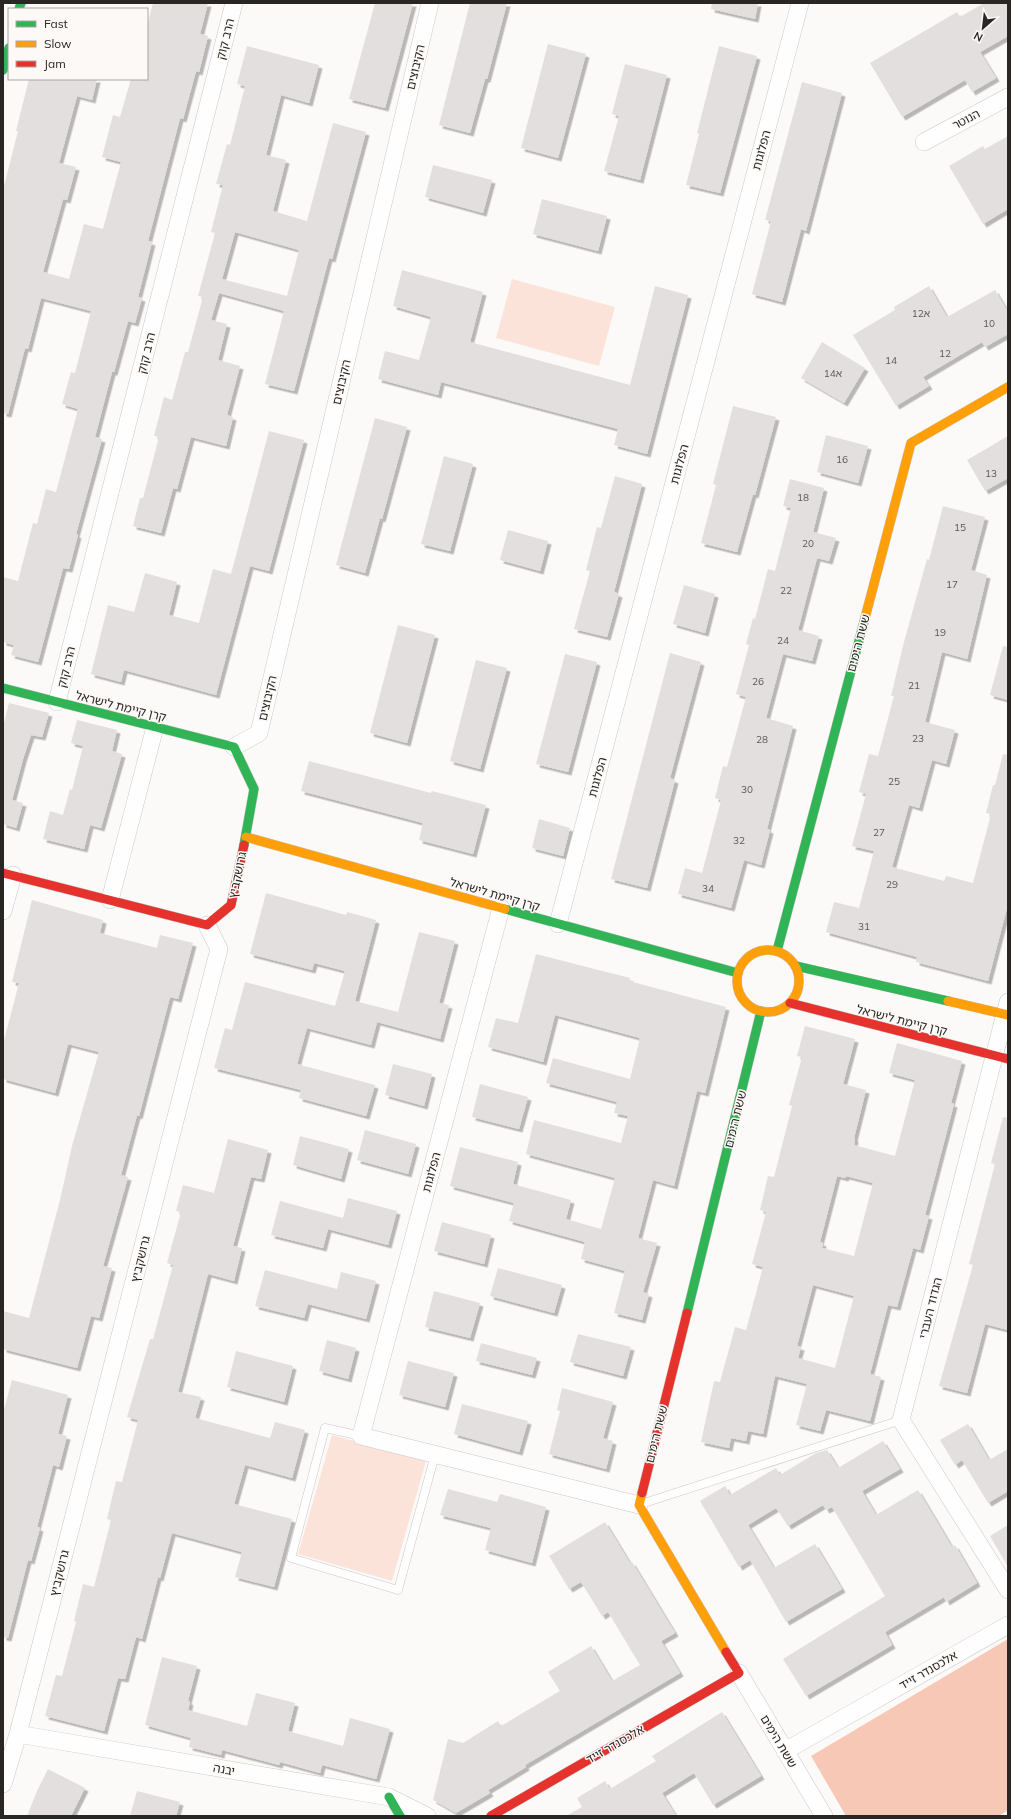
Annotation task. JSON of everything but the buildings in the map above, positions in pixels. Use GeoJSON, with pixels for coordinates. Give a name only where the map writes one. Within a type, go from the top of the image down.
{"type":"FeatureCollection","features":[{"type":"Feature","properties":{"kind":"street","name":"הרב קוק"},"geometry":{"type":"LineString","coordinates":[[57,702],[234,3]]}},
{"type":"Feature","properties":{"kind":"street","name":"הקיבוצים"},"geometry":{"type":"LineString","coordinates":[[234,747],[259,733],[430,3]]}},
{"type":"Feature","properties":{"kind":"street","name":"הפלוגות"},"geometry":{"type":"LineString","coordinates":[[558,924],[800,3]]}},
{"type":"Feature","properties":{"kind":"street"},"geometry":{"type":"LineString","coordinates":[[3,70],[8,52]]}},
{"type":"Feature","properties":{"kind":"street","name":"הנוטר"},"geometry":{"type":"LineString","coordinates":[[924,142],[1008,97]]}},
{"type":"Feature","properties":{"kind":"street","name":"ששת הימים"},"geometry":{"type":"LineString","coordinates":[[777,951],[911,443],[1008,387]]}},
{"type":"Feature","properties":{"kind":"street","name":"קרן קיימת לישראל"},"geometry":{"type":"LineString","coordinates":[[3,688],[234,747]]}},
{"type":"Feature","properties":{"kind":"street"},"geometry":{"type":"LineString","coordinates":[[110,900],[155,727]]}},
{"type":"Feature","properties":{"kind":"street","name":"גרושקביץ"},"geometry":{"type":"LineString","coordinates":[[3,1784],[18,1734],[219,949],[207,925],[231,905],[246,837],[254,789],[234,747]]}},
{"type":"Feature","properties":{"kind":"street","name":"קרן קיימת לישראל"},"geometry":{"type":"LineString","coordinates":[[246,837],[738,973]]}},
{"type":"Feature","properties":{"kind":"street"},"geometry":{"type":"LineString","coordinates":[[3,911],[8,874],[207,925]]}},
{"type":"Feature","properties":{"kind":"street","name":"הפלוגות"},"geometry":{"type":"LineString","coordinates":[[361,1436],[501,908]]}},
{"type":"Feature","properties":{"kind":"street"},"geometry":{"type":"LineString","coordinates":[[767,949],[777,951],[791,959],[796,966],[799,976],[799,985],[796,995],[790,1003],[782,1009],[772,1012],[752,1008],[744,1001],[739,993],[737,983],[738,973],[748,956],[767,949]]}},
{"type":"Feature","properties":{"kind":"street"},"geometry":{"type":"LineString","coordinates":[[796,966],[1007,1010]]}},
{"type":"Feature","properties":{"kind":"street","name":"קרן קיימת לישראל"},"geometry":{"type":"LineString","coordinates":[[790,1003],[1001,1057]]}},
{"type":"Feature","properties":{"kind":"street","name":"הגדוד העברי"},"geometry":{"type":"LineString","coordinates":[[901,1420],[1001,1057],[1007,1010]]}},
{"type":"Feature","properties":{"kind":"street","name":"ששת הימים"},"geometry":{"type":"LineString","coordinates":[[761,1011],[639,1505],[824,1816]]}},
{"type":"Feature","properties":{"kind":"street"},"geometry":{"type":"LineString","coordinates":[[901,1420],[1008,1590]]}},
{"type":"Feature","properties":{"kind":"street"},"geometry":{"type":"LineString","coordinates":[[361,1436],[639,1505]]}},
{"type":"Feature","properties":{"kind":"street","name":"אלכסנדר זייד"},"geometry":{"type":"LineString","coordinates":[[786,1751],[1008,1625]]}},
{"type":"Feature","properties":{"kind":"street","name":"אלכסנדר זייד"},"geometry":{"type":"LineString","coordinates":[[491,1816],[739,1673]]}},
{"type":"Feature","properties":{"kind":"street","name":"יבנה"},"geometry":{"type":"LineString","coordinates":[[18,1734],[389,1797],[427,1816]]}},
{"type":"Feature","properties":{"kind":"street"},"geometry":{"type":"LineString","coordinates":[[389,1797],[400,1816]]}},
{"type":"Feature","properties":{"kind":"lane"},"geometry":{"type":"LineString","coordinates":[[639,1505],[901,1420]]}},
{"type":"Feature","properties":{"kind":"lane"},"geometry":{"type":"LineString","coordinates":[[361,1436],[326,1428],[291,1558],[398,1590],[435,1455]]}},
{"type":"Feature","properties":{"kind":"shaded area"},"geometry":{"type":"Polygon","coordinates":[[[512,279],[615,307],[599,366],[496,338],[512,279]]]}},
{"type":"Feature","properties":{"kind":"shaded area"},"geometry":{"type":"Polygon","coordinates":[[[332,1435],[426,1461],[392,1581],[298,1554],[332,1435]]]}},
{"type":"Feature","properties":{"kind":"shaded area"},"geometry":{"type":"Polygon","coordinates":[[[1008,1639],[1008,1810],[999,1816],[846,1816],[811,1756],[1008,1639]]]}},
{"type":"Feature","properties":{"kind":"traffic: fast"},"geometry":{"type":"LineString","coordinates":[[19,8],[21,3]]}},
{"type":"Feature","properties":{"kind":"traffic: fast"},"geometry":{"type":"LineString","coordinates":[[3,70],[8,52]]}},
{"type":"Feature","properties":{"kind":"traffic: fast"},"geometry":{"type":"LineString","coordinates":[[777,951],[865,618]]}},
{"type":"Feature","properties":{"kind":"traffic: fast"},"geometry":{"type":"LineString","coordinates":[[3,688],[234,747],[254,789],[244,845]]}},
{"type":"Feature","properties":{"kind":"traffic: fast"},"geometry":{"type":"LineString","coordinates":[[505,909],[738,973]]}},
{"type":"Feature","properties":{"kind":"traffic: fast"},"geometry":{"type":"LineString","coordinates":[[796,966],[948,1001]]}},
{"type":"Feature","properties":{"kind":"traffic: fast"},"geometry":{"type":"LineString","coordinates":[[687,1313],[761,1011]]}},
{"type":"Feature","properties":{"kind":"traffic: fast"},"geometry":{"type":"LineString","coordinates":[[389,1797],[400,1816]]}},
{"type":"Feature","properties":{"kind":"traffic: slow"},"geometry":{"type":"LineString","coordinates":[[865,618],[911,443],[1008,387]]}},
{"type":"Feature","properties":{"kind":"traffic: slow"},"geometry":{"type":"LineString","coordinates":[[246,837],[505,909]]}},
{"type":"Feature","properties":{"kind":"traffic: slow"},"geometry":{"type":"LineString","coordinates":[[762,950],[774,950],[790,959],[797,969],[799,981],[797,993],[790,1003],[774,1012],[762,1012],[751,1007],[742,998],[737,987],[737,975],[742,964],[751,955],[762,950]]}},
{"type":"Feature","properties":{"kind":"traffic: slow"},"geometry":{"type":"LineString","coordinates":[[948,1001],[1008,1015]]}},
{"type":"Feature","properties":{"kind":"traffic: slow"},"geometry":{"type":"LineString","coordinates":[[642,1493],[639,1505],[726,1652]]}},
{"type":"Feature","properties":{"kind":"traffic: jam"},"geometry":{"type":"LineString","coordinates":[[3,873],[207,925],[231,905],[244,845]]}},
{"type":"Feature","properties":{"kind":"traffic: jam"},"geometry":{"type":"LineString","coordinates":[[790,1003],[1008,1059]]}},
{"type":"Feature","properties":{"kind":"traffic: jam"},"geometry":{"type":"LineString","coordinates":[[642,1493],[687,1313]]}},
{"type":"Feature","properties":{"kind":"traffic: jam"},"geometry":{"type":"LineString","coordinates":[[491,1816],[739,1673],[726,1652]]}}]}
